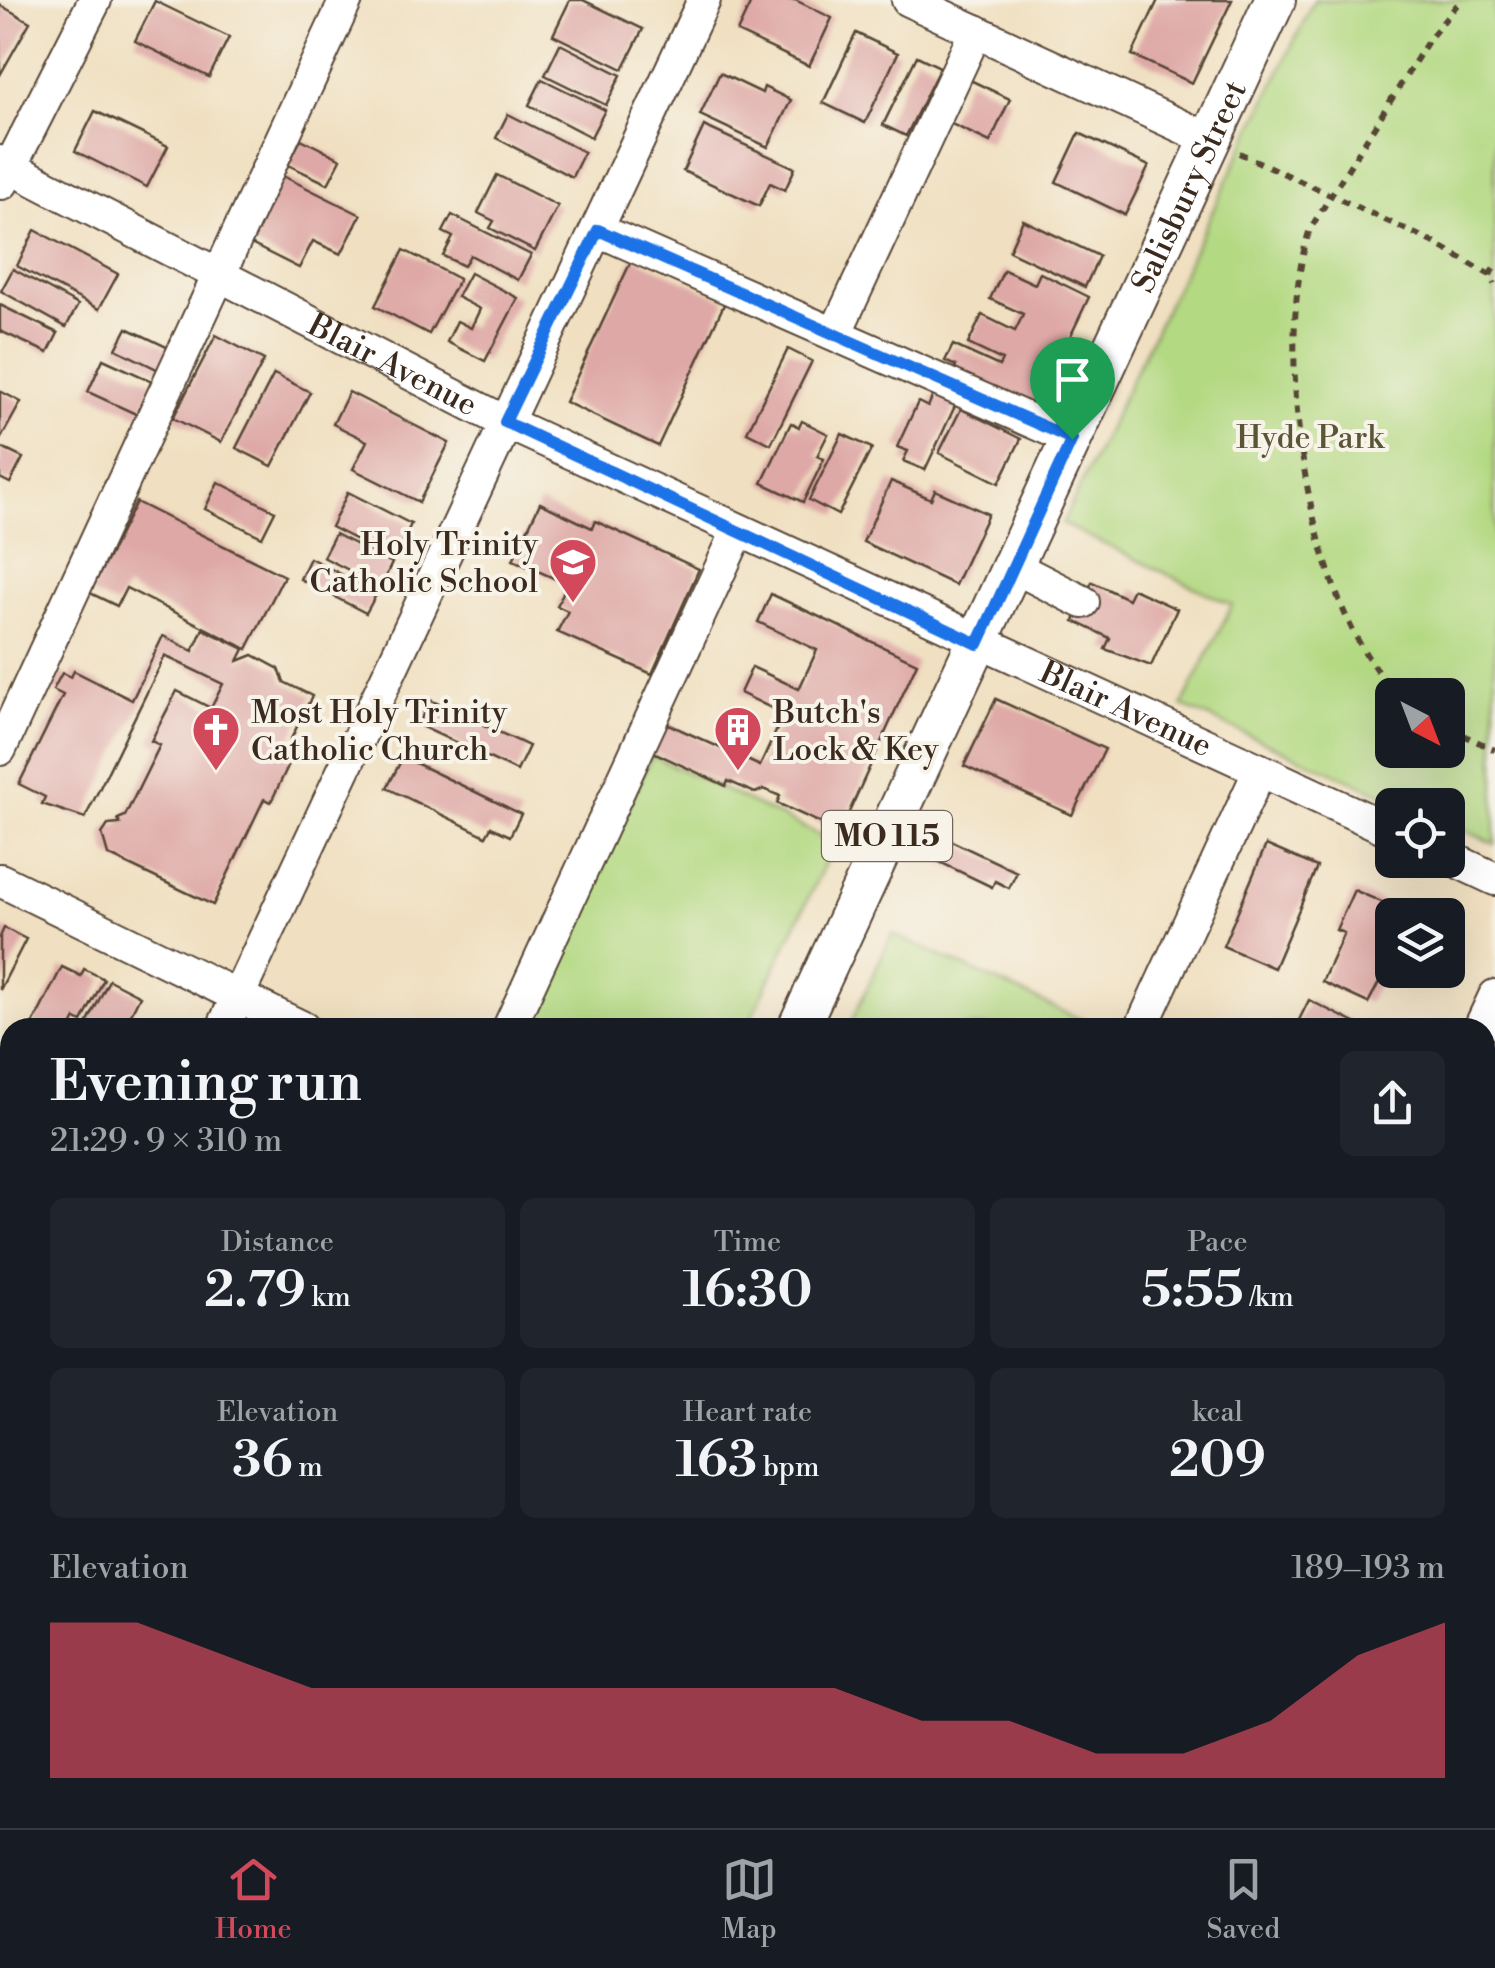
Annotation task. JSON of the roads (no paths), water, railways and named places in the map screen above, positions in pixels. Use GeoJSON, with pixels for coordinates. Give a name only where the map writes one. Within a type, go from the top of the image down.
{"type":"FeatureCollection","features":[{"type":"Feature","properties":{"kind":"main road","name":"Salisbury Street"},"geometry":{"type":"LineString","coordinates":[[803,1018],[1276,0]]}},
{"type":"Feature","properties":{"kind":"street"},"geometry":{"type":"LineString","coordinates":[[3,172],[95,0]]}},
{"type":"Feature","properties":{"kind":"street"},"geometry":{"type":"LineString","coordinates":[[0,749],[222,276],[346,0]]}},
{"type":"Feature","properties":{"kind":"street"},"geometry":{"type":"LineString","coordinates":[[229,1018],[704,0]]}},
{"type":"Feature","properties":{"kind":"street"},"geometry":{"type":"LineString","coordinates":[[908,0],[1210,140]]}},
{"type":"Feature","properties":{"kind":"street"},"geometry":{"type":"LineString","coordinates":[[836,334],[976,31]]}},
{"type":"Feature","properties":{"kind":"street","name":"Blair Avenue"},"geometry":{"type":"LineString","coordinates":[[3,172],[222,276],[505,422],[978,644],[1375,823]]}},
{"type":"Feature","properties":{"kind":"street"},"geometry":{"type":"LineString","coordinates":[[598,230],[1072,439]]}},
{"type":"Feature","properties":{"kind":"street"},"geometry":{"type":"LineString","coordinates":[[514,1018],[738,532]]}},
{"type":"Feature","properties":{"kind":"street"},"geometry":{"type":"LineString","coordinates":[[1014,567],[1083,602]]}},
{"type":"Feature","properties":{"kind":"street"},"geometry":{"type":"LineString","coordinates":[[1145,1018],[1260,770]]}},
{"type":"Feature","properties":{"kind":"street"},"geometry":{"type":"LineString","coordinates":[[1465,865],[1495,879]]}},
{"type":"Feature","properties":{"kind":"street"},"geometry":{"type":"LineString","coordinates":[[0,880],[282,1018]]}},
{"type":"Feature","properties":{"kind":"place","name":"Holy Trinity Catholic School"},"geometry":{"type":"Point","coordinates":[573,604]}},
{"type":"Feature","properties":{"kind":"place","name":"Most Holy Trinity Catholic Church"},"geometry":{"type":"Point","coordinates":[216,772]}},
{"type":"Feature","properties":{"kind":"place","name":"Butch's Lock & Key"},"geometry":{"type":"Point","coordinates":[738,772]}},
{"type":"Feature","properties":{"kind":"park label","name":"Hyde Park"},"geometry":{"type":"Point","coordinates":[1310,437]}}]}
